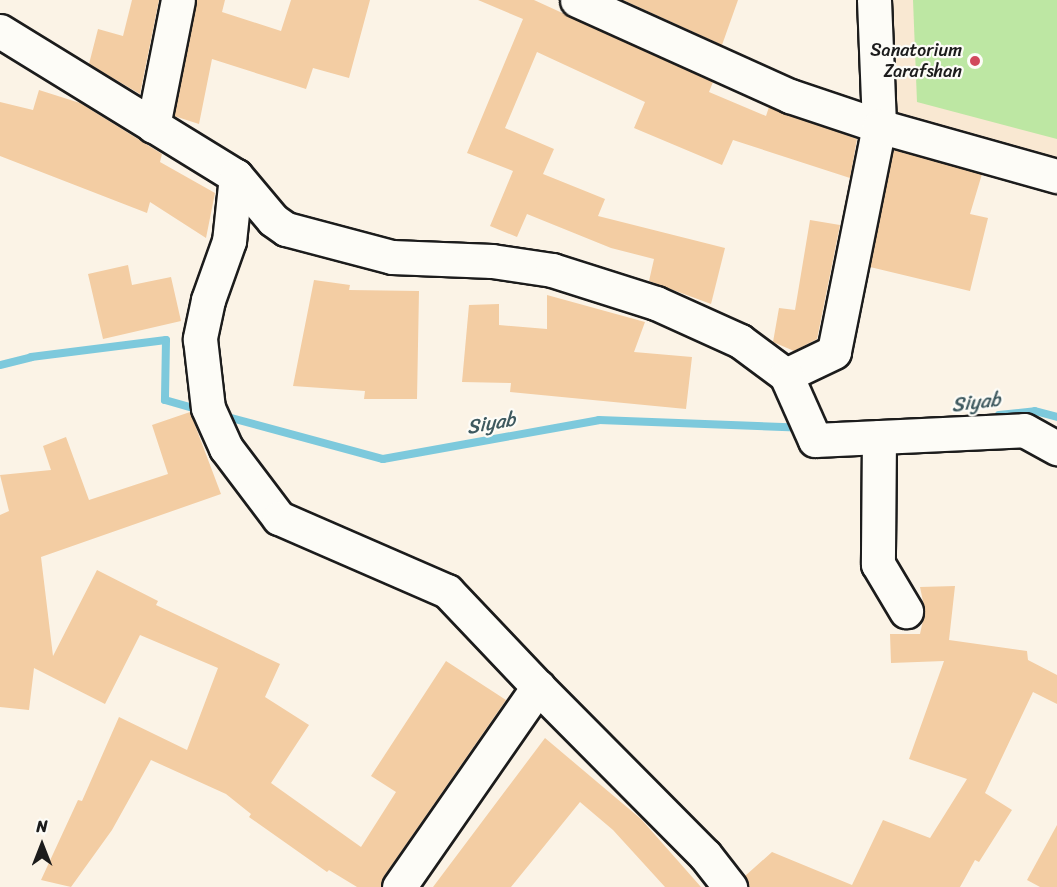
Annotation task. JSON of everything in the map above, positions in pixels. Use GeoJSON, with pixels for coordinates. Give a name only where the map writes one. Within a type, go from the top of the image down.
{"type":"FeatureCollection","features":[{"type":"Feature","properties":{"kind":"street"},"geometry":{"type":"LineString","coordinates":[[153,126],[178,0]]}},
{"type":"Feature","properties":{"kind":"street"},"geometry":{"type":"LineString","coordinates":[[577,0],[790,96],[879,126],[1057,176]]}},
{"type":"Feature","properties":{"kind":"street"},"geometry":{"type":"LineString","coordinates":[[792,389],[834,352],[879,126],[874,0]]}},
{"type":"Feature","properties":{"kind":"street"},"geometry":{"type":"LineString","coordinates":[[0,31],[236,176],[273,220],[286,229],[392,257],[492,261],[552,270],[656,303],[740,341],[792,389],[815,440],[1024,430],[1057,448]]}},
{"type":"Feature","properties":{"kind":"street"},"geometry":{"type":"LineString","coordinates":[[236,176],[229,242],[208,300],[200,339],[214,420],[226,448],[279,518],[447,591],[538,687],[705,855],[730,887]]}},
{"type":"Feature","properties":{"kind":"street"},"geometry":{"type":"LineString","coordinates":[[879,437],[878,564],[906,611]]}},
{"type":"Feature","properties":{"kind":"street"},"geometry":{"type":"LineString","coordinates":[[399,887],[538,687]]}},
{"type":"Feature","properties":{"kind":"shaded area","name":"Sanatorium Zarafshan"},"geometry":{"type":"Polygon","coordinates":[[[890,0],[1057,0],[1057,164],[896,122],[890,0]]]}},
{"type":"Feature","properties":{"kind":"green space","name":"Sanatorium Zarafshan"},"geometry":{"type":"Polygon","coordinates":[[[913,0],[1057,0],[1057,139],[917,102],[913,0]]]}},
{"type":"Feature","properties":{"kind":"building"},"geometry":{"type":"Polygon","coordinates":[[[132,0],[159,0],[140,94],[89,64],[98,29],[123,36],[132,0]]]}},
{"type":"Feature","properties":{"kind":"building"},"geometry":{"type":"Polygon","coordinates":[[[196,0],[225,0],[222,12],[281,31],[291,0],[370,0],[349,78],[313,68],[306,89],[212,59],[199,124],[174,116],[196,0]]]}},
{"type":"Feature","properties":{"kind":"building"},"geometry":{"type":"Polygon","coordinates":[[[478,0],[534,0],[713,82],[709,92],[766,116],[769,107],[857,139],[850,178],[733,140],[722,165],[634,128],[645,102],[537,52],[505,128],[554,149],[543,174],[605,199],[598,216],[725,248],[711,304],[649,281],[654,259],[611,248],[527,214],[517,237],[490,226],[513,171],[467,153],[523,19],[478,0]]]}},
{"type":"Feature","properties":{"kind":"building"},"geometry":{"type":"Polygon","coordinates":[[[623,0],[738,0],[722,45],[623,0]]]}},
{"type":"Feature","properties":{"kind":"building"},"geometry":{"type":"Polygon","coordinates":[[[39,90],[80,103],[162,154],[160,162],[215,193],[206,238],[150,202],[147,213],[0,156],[0,102],[33,110],[39,90]]]}},
{"type":"Feature","properties":{"kind":"building"},"geometry":{"type":"Polygon","coordinates":[[[893,150],[982,174],[970,214],[988,218],[970,291],[870,267],[893,150]]]}},
{"type":"Feature","properties":{"kind":"building"},"geometry":{"type":"Polygon","coordinates":[[[810,220],[840,225],[817,339],[794,351],[773,342],[779,308],[795,310],[810,220]]]}},
{"type":"Feature","properties":{"kind":"building"},"geometry":{"type":"Polygon","coordinates":[[[128,265],[132,285],[171,277],[181,321],[103,339],[88,274],[128,265]]]}},
{"type":"Feature","properties":{"kind":"building"},"geometry":{"type":"Polygon","coordinates":[[[314,280],[350,285],[349,290],[419,291],[417,399],[364,399],[365,391],[293,386],[314,280]]]}},
{"type":"Feature","properties":{"kind":"building"},"geometry":{"type":"Polygon","coordinates":[[[547,295],[645,322],[634,352],[692,357],[686,409],[510,392],[511,383],[462,382],[469,305],[499,304],[499,325],[547,329],[547,295]]]}},
{"type":"Feature","properties":{"kind":"building"},"geometry":{"type":"Polygon","coordinates":[[[190,412],[221,494],[41,557],[53,656],[97,570],[158,601],[156,605],[280,664],[265,697],[309,725],[271,783],[361,847],[396,792],[371,776],[446,661],[506,700],[384,876],[381,887],[357,887],[329,870],[327,872],[249,817],[251,814],[226,794],[151,760],[112,830],[71,887],[41,880],[78,800],[82,801],[119,717],[187,750],[218,668],[140,635],[105,704],[34,668],[29,710],[0,707],[0,515],[9,511],[0,475],[51,470],[43,446],[66,437],[89,500],[168,474],[152,425],[190,412]]]}},
{"type":"Feature","properties":{"kind":"building"},"geometry":{"type":"Polygon","coordinates":[[[955,586],[949,640],[1027,651],[1028,660],[1057,675],[1057,704],[1033,692],[985,793],[1012,810],[979,862],[975,860],[960,887],[748,887],[745,876],[772,852],[852,885],[883,820],[930,838],[967,779],[909,759],[944,661],[891,663],[890,634],[920,634],[925,611],[920,587],[955,586]]]}},
{"type":"Feature","properties":{"kind":"building"},"geometry":{"type":"Polygon","coordinates":[[[545,738],[641,819],[701,887],[665,887],[613,830],[580,802],[511,887],[433,887],[545,738]]]}},
{"type":"Feature","properties":{"kind":"building"},"geometry":{"type":"Polygon","coordinates":[[[1057,825],[1057,887],[1040,887],[1027,880],[1057,825]]]}},
{"type":"Feature","properties":{"kind":"waterway","name":"Siyab"},"geometry":{"type":"LineString","coordinates":[[0,365],[31,357],[166,340],[165,400],[201,410]]}},
{"type":"Feature","properties":{"kind":"waterway","name":"Siyab"},"geometry":{"type":"LineString","coordinates":[[999,415],[1035,411],[1057,417]]}},
{"type":"Feature","properties":{"kind":"waterway","name":"Siyab"},"geometry":{"type":"LineString","coordinates":[[220,415],[383,459],[599,420],[803,428]]}},
{"type":"Feature","properties":{"kind":"place","name":"Sanatorium Zarafshan"},"geometry":{"type":"Point","coordinates":[975,61]}}]}
